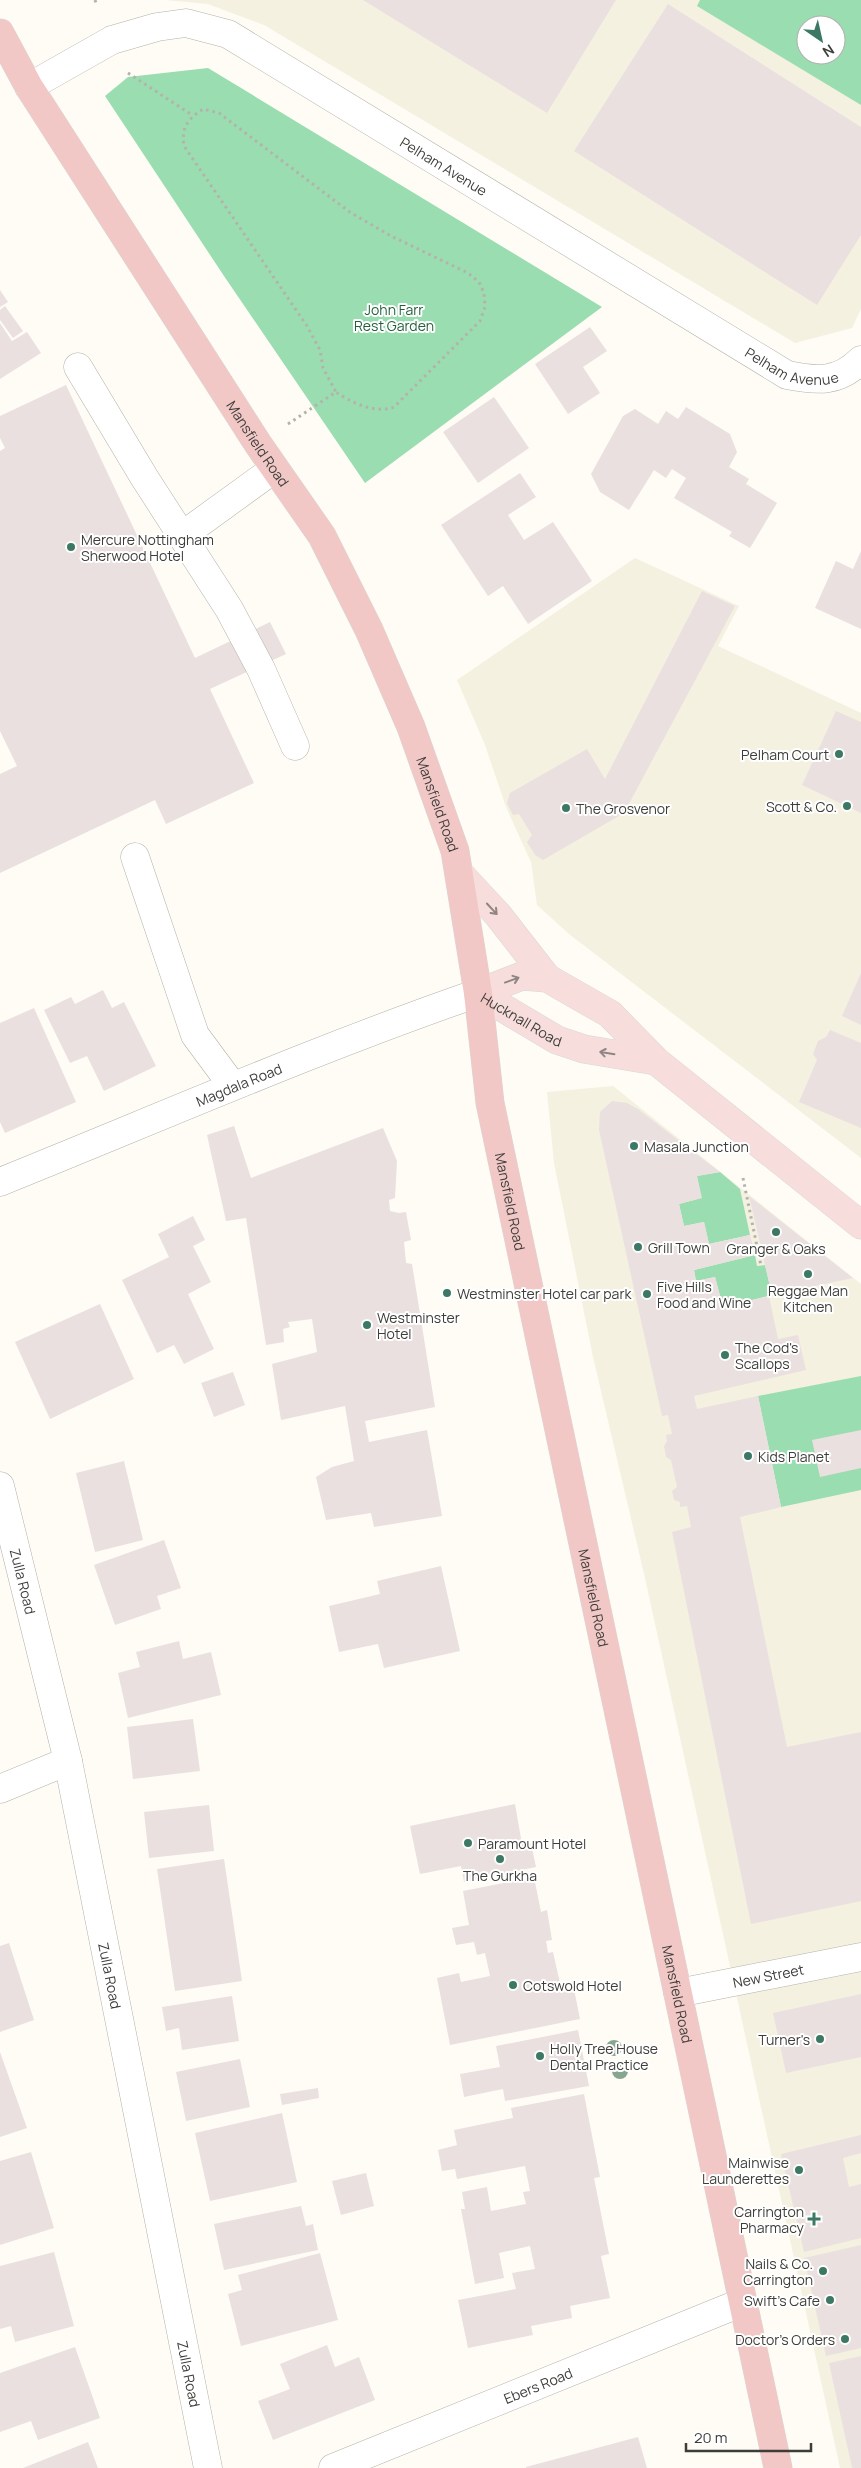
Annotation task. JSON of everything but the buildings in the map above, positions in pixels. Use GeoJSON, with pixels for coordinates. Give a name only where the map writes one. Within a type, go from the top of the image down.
{"type":"FeatureCollection","features":[{"type":"Feature","properties":{"kind":"highway","name":"Mansfield Road"},"geometry":{"type":"LineString","coordinates":[[0,33],[30,87],[258,444],[322,536],[369,630],[411,727],[454,851],[478,993],[493,1119],[778,2468]]}},
{"type":"Feature","properties":{"kind":"main road"},"geometry":{"type":"LineString","coordinates":[[459,873],[498,914],[547,978]]}},
{"type":"Feature","properties":{"kind":"main road","name":"Hucknall Road"},"geometry":{"type":"LineString","coordinates":[[478,993],[522,976],[547,978],[610,1014],[656,1061],[861,1225]]}},
{"type":"Feature","properties":{"kind":"main road","name":"Hucknall Road"},"geometry":{"type":"LineString","coordinates":[[478,993],[557,1040],[584,1049],[656,1061]]}},
{"type":"Feature","properties":{"kind":"street","name":"Pelham Avenue"},"geometry":{"type":"LineString","coordinates":[[30,87],[112,40],[157,27],[186,23],[228,34],[787,375],[806,379],[828,380],[855,366]]}},
{"type":"Feature","properties":{"kind":"street"},"geometry":{"type":"LineString","coordinates":[[78,367],[144,478],[183,535],[229,609],[261,669],[295,746]]}},
{"type":"Feature","properties":{"kind":"street"},"geometry":{"type":"LineString","coordinates":[[183,535],[274,468]]}},
{"type":"Feature","properties":{"kind":"street"},"geometry":{"type":"LineString","coordinates":[[135,857],[195,1035],[232,1085]]}},
{"type":"Feature","properties":{"kind":"street","name":"Magdala Road"},"geometry":{"type":"LineString","coordinates":[[0,1182],[232,1085],[478,993]]}},
{"type":"Feature","properties":{"kind":"street","name":"Zulla Road"},"geometry":{"type":"LineString","coordinates":[[0,1486],[68,1761],[208,2468]]}},
{"type":"Feature","properties":{"kind":"street"},"geometry":{"type":"LineString","coordinates":[[0,1789],[68,1761]]}},
{"type":"Feature","properties":{"kind":"street","name":"New Street"},"geometry":{"type":"LineString","coordinates":[[678,1993],[861,1957]]}},
{"type":"Feature","properties":{"kind":"street","name":"Ebers Road"},"geometry":{"type":"LineString","coordinates":[[333,2468],[743,2302]]}},
{"type":"Feature","properties":{"kind":"path"},"geometry":{"type":"LineString","coordinates":[[123,70],[192,115]]}},
{"type":"Feature","properties":{"kind":"path"},"geometry":{"type":"LineString","coordinates":[[203,108],[219,113],[350,212],[391,236],[468,273],[479,282],[484,293],[485,307],[480,322],[394,407],[386,410],[372,408],[347,400],[336,392],[323,368],[320,350],[307,326],[184,146],[182,134],[186,124],[192,115],[203,108]]}},
{"type":"Feature","properties":{"kind":"path"},"geometry":{"type":"LineString","coordinates":[[258,444],[336,392]]}},
{"type":"Feature","properties":{"kind":"path"},"geometry":{"type":"LineString","coordinates":[[733,1123],[761,1266]]}},
{"type":"Feature","properties":{"kind":"shaded area"},"geometry":{"type":"Polygon","coordinates":[[[165,0],[861,0],[861,309],[852,328],[795,343],[264,25],[208,4],[165,0]]]}},
{"type":"Feature","properties":{"kind":"shaded area"},"geometry":{"type":"Polygon","coordinates":[[[635,558],[739,606],[718,646],[861,713],[861,1158],[569,934],[537,905],[531,862],[506,807],[485,745],[457,680],[635,558]]]}},
{"type":"Feature","properties":{"kind":"shaded area"},"geometry":{"type":"Polygon","coordinates":[[[613,1086],[861,1284],[861,2468],[840,2468],[645,1578],[593,1357],[554,1163],[547,1092],[613,1086]]]}},
{"type":"Feature","properties":{"kind":"green space"},"geometry":{"type":"Polygon","coordinates":[[[700,0],[861,0],[861,105],[697,6],[700,0]]]}},
{"type":"Feature","properties":{"kind":"green space","name":"John Farr Rest Garden"},"geometry":{"type":"Polygon","coordinates":[[[208,68],[602,307],[365,483],[224,276],[105,96],[128,77],[208,68]]]}},
{"type":"Feature","properties":{"kind":"green space"},"geometry":{"type":"Polygon","coordinates":[[[720,1172],[740,1189],[750,1235],[709,1244],[704,1222],[684,1226],[679,1204],[701,1198],[697,1176],[720,1172]]]}},
{"type":"Feature","properties":{"kind":"green space"},"geometry":{"type":"Polygon","coordinates":[[[755,1255],[757,1266],[765,1265],[772,1295],[723,1307],[715,1277],[696,1281],[694,1270],[755,1255]]]}},
{"type":"Feature","properties":{"kind":"green space"},"geometry":{"type":"Polygon","coordinates":[[[861,1376],[861,1490],[781,1507],[758,1396],[861,1376]]]}},
{"type":"Feature","properties":{"kind":"place","name":"Mercure Nottingham Sherwood Hotel"},"geometry":{"type":"Point","coordinates":[71,547]}},
{"type":"Feature","properties":{"kind":"place","name":"Pelham Court"},"geometry":{"type":"Point","coordinates":[839,754]}},
{"type":"Feature","properties":{"kind":"place","name":"Scott & Co."},"geometry":{"type":"Point","coordinates":[847,806]}},
{"type":"Feature","properties":{"kind":"place","name":"The Grosvenor"},"geometry":{"type":"Point","coordinates":[566,808]}},
{"type":"Feature","properties":{"kind":"place","name":"Masala Junction"},"geometry":{"type":"Point","coordinates":[634,1146]}},
{"type":"Feature","properties":{"kind":"place","name":"Granger & Oaks"},"geometry":{"type":"Point","coordinates":[776,1232]}},
{"type":"Feature","properties":{"kind":"place","name":"Grill Town"},"geometry":{"type":"Point","coordinates":[638,1247]}},
{"type":"Feature","properties":{"kind":"place","name":"Reggae Man Kitchen"},"geometry":{"type":"Point","coordinates":[808,1274]}},
{"type":"Feature","properties":{"kind":"place","name":"Westminster Hotel car park"},"geometry":{"type":"Point","coordinates":[447,1293]}},
{"type":"Feature","properties":{"kind":"place","name":"Five Hills Food and Wine"},"geometry":{"type":"Point","coordinates":[647,1294]}},
{"type":"Feature","properties":{"kind":"place","name":"Westminster Hotel"},"geometry":{"type":"Point","coordinates":[367,1325]}},
{"type":"Feature","properties":{"kind":"place","name":"The Cod's Scallops"},"geometry":{"type":"Point","coordinates":[725,1355]}},
{"type":"Feature","properties":{"kind":"place","name":"Kids Planet"},"geometry":{"type":"Point","coordinates":[748,1456]}},
{"type":"Feature","properties":{"kind":"place","name":"Paramount Hotel"},"geometry":{"type":"Point","coordinates":[468,1843]}},
{"type":"Feature","properties":{"kind":"place","name":"The Gurkha"},"geometry":{"type":"Point","coordinates":[500,1859]}},
{"type":"Feature","properties":{"kind":"place","name":"Cotswold Hotel"},"geometry":{"type":"Point","coordinates":[513,1985]}},
{"type":"Feature","properties":{"kind":"place","name":"Turner's"},"geometry":{"type":"Point","coordinates":[820,2039]}},
{"type":"Feature","properties":{"kind":"place","name":"Holly Tree House Dental Practice"},"geometry":{"type":"Point","coordinates":[540,2056]}},
{"type":"Feature","properties":{"kind":"place","name":"Mainwise Launderettes"},"geometry":{"type":"Point","coordinates":[799,2170]}},
{"type":"Feature","properties":{"kind":"place","name":"Carrington Pharmacy"},"geometry":{"type":"Point","coordinates":[814,2219]}},
{"type":"Feature","properties":{"kind":"place","name":"Nails & Co. Carrington"},"geometry":{"type":"Point","coordinates":[823,2271]}},
{"type":"Feature","properties":{"kind":"place","name":"Swift's Cafe"},"geometry":{"type":"Point","coordinates":[830,2300]}},
{"type":"Feature","properties":{"kind":"place","name":"Doctor's Orders"},"geometry":{"type":"Point","coordinates":[845,2339]}}]}
